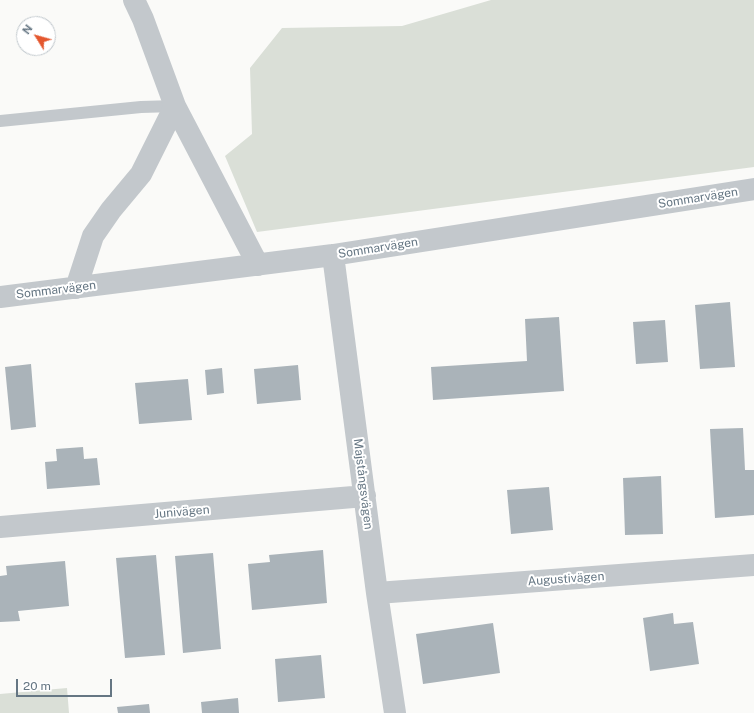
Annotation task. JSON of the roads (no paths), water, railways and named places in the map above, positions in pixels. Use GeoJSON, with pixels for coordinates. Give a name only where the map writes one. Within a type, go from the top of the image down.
{"type":"FeatureCollection","features":[{"type":"Feature","properties":{"kind":"street"},"geometry":{"type":"LineString","coordinates":[[134,0],[143,19],[175,106],[258,264]]}},
{"type":"Feature","properties":{"kind":"street"},"geometry":{"type":"LineString","coordinates":[[76,288],[93,236],[111,210],[141,174],[175,106]]}},
{"type":"Feature","properties":{"kind":"street","name":"Sommarvägen"},"geometry":{"type":"LineString","coordinates":[[0,297],[333,255],[754,189]]}},
{"type":"Feature","properties":{"kind":"street","name":"Majstångsvägen"},"geometry":{"type":"LineString","coordinates":[[333,255],[377,593],[395,713]]}},
{"type":"Feature","properties":{"kind":"street","name":"Junivägen"},"geometry":{"type":"LineString","coordinates":[[0,527],[365,496]]}},
{"type":"Feature","properties":{"kind":"street","name":"Augustivägen"},"geometry":{"type":"LineString","coordinates":[[377,593],[754,565]]}},
{"type":"Feature","properties":{"kind":"lane"},"geometry":{"type":"LineString","coordinates":[[0,121],[141,107],[175,106]]}}]}
